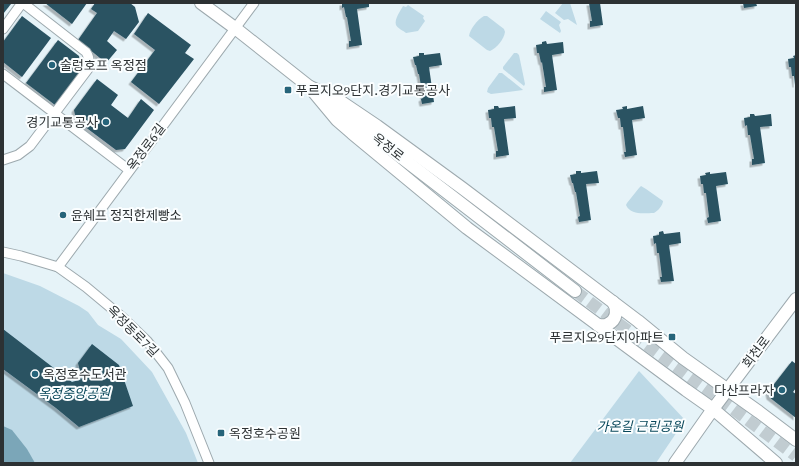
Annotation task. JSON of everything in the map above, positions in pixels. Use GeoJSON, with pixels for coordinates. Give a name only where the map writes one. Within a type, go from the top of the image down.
{"type":"FeatureCollection","features":[{"type":"Feature","properties":{"kind":"main road","name":"옥정로"},"geometry":{"type":"LineString","coordinates":[[201,3],[575,291]]}},
{"type":"Feature","properties":{"kind":"main road"},"geometry":{"type":"LineString","coordinates":[[310,87],[337,99],[377,126],[613,302],[683,358],[728,389],[796,440]]}},
{"type":"Feature","properties":{"kind":"main road"},"geometry":{"type":"LineString","coordinates":[[310,87],[337,120],[461,224],[713,409],[776,463]]}},
{"type":"Feature","properties":{"kind":"main road","name":"회천로"},"geometry":{"type":"LineString","coordinates":[[675,463],[713,409],[796,299]]}},
{"type":"Feature","properties":{"kind":"main road"},"geometry":{"type":"LineString","coordinates":[[598,325],[609,324],[614,318],[616,314],[616,307],[613,302]]}},
{"type":"Feature","properties":{"kind":"street"},"geometry":{"type":"LineString","coordinates":[[3,28],[23,3],[86,52],[89,55],[90,60],[88,69],[30,146],[18,155],[3,160]]}},
{"type":"Feature","properties":{"kind":"street","name":"옥정로6길"},"geometry":{"type":"LineString","coordinates":[[58,267],[254,3]]}},
{"type":"Feature","properties":{"kind":"street"},"geometry":{"type":"LineString","coordinates":[[3,74],[129,170]]}},
{"type":"Feature","properties":{"kind":"street","name":"옥정동로7길"},"geometry":{"type":"LineString","coordinates":[[3,252],[58,267],[86,287],[122,317],[147,341],[168,368],[185,403],[209,463]]}},
{"type":"Feature","properties":{"kind":"green space"},"geometry":{"type":"Polygon","coordinates":[[[563,3],[570,3],[577,25],[568,19],[564,20],[555,13],[563,3]]]}},
{"type":"Feature","properties":{"kind":"green space"},"geometry":{"type":"Polygon","coordinates":[[[408,5],[424,16],[423,18],[425,21],[418,31],[406,33],[396,25],[396,23],[397,17],[403,6],[406,7],[408,5]]]}},
{"type":"Feature","properties":{"kind":"green space"},"geometry":{"type":"Polygon","coordinates":[[[546,11],[561,22],[559,25],[561,31],[560,33],[540,19],[546,11]]]}},
{"type":"Feature","properties":{"kind":"green space"},"geometry":{"type":"Polygon","coordinates":[[[484,16],[487,16],[504,29],[505,32],[500,43],[490,51],[469,36],[474,25],[484,16]]]}},
{"type":"Feature","properties":{"kind":"green space"},"geometry":{"type":"Polygon","coordinates":[[[514,53],[519,55],[525,84],[524,86],[503,69],[514,53]]]}},
{"type":"Feature","properties":{"kind":"green space"},"geometry":{"type":"Polygon","coordinates":[[[499,73],[502,73],[523,90],[491,94],[487,92],[488,88],[499,73]]]}},
{"type":"Feature","properties":{"kind":"green space"},"geometry":{"type":"Polygon","coordinates":[[[641,186],[663,201],[660,208],[654,213],[631,211],[626,205],[641,186]]]}},
{"type":"Feature","properties":{"kind":"green space","name":"옥정중앙공원"},"geometry":{"type":"Polygon","coordinates":[[[3,273],[40,286],[79,306],[88,312],[98,325],[121,339],[152,372],[186,433],[198,463],[3,463],[3,273]]]}},
{"type":"Feature","properties":{"kind":"green space","name":"가온길 근린공원"},"geometry":{"type":"Polygon","coordinates":[[[639,371],[685,420],[656,463],[570,463],[639,371]]]}},
{"type":"Feature","properties":{"kind":"shaded area"},"geometry":{"type":"Polygon","coordinates":[[[3,426],[12,430],[27,449],[35,463],[3,463],[3,426]]]}},
{"type":"Feature","properties":{"kind":"building"},"geometry":{"type":"Polygon","coordinates":[[[3,3],[11,4],[3,14],[3,3]]]}},
{"type":"Feature","properties":{"kind":"building"},"geometry":{"type":"Polygon","coordinates":[[[45,3],[87,3],[72,24],[45,3]]]}},
{"type":"Feature","properties":{"kind":"building"},"geometry":{"type":"Polygon","coordinates":[[[95,3],[130,3],[135,7],[139,22],[126,39],[114,31],[107,41],[117,50],[106,63],[78,40],[97,13],[91,9],[95,3]]]}},
{"type":"Feature","properties":{"kind":"building"},"geometry":{"type":"Polygon","coordinates":[[[342,3],[369,3],[369,7],[357,9],[362,45],[349,47],[349,41],[351,41],[347,17],[344,7],[342,8],[342,3]]]}},
{"type":"Feature","properties":{"kind":"building"},"geometry":{"type":"Polygon","coordinates":[[[589,3],[600,3],[603,25],[590,27],[590,21],[592,21],[589,3]]]}},
{"type":"Feature","properties":{"kind":"building"},"geometry":{"type":"Polygon","coordinates":[[[743,3],[756,3],[757,6],[744,8],[743,3]]]}},
{"type":"Feature","properties":{"kind":"building"},"geometry":{"type":"Polygon","coordinates":[[[148,13],[191,45],[185,53],[194,59],[159,104],[131,82],[155,50],[134,34],[148,13]]]}},
{"type":"Feature","properties":{"kind":"building"},"geometry":{"type":"Polygon","coordinates":[[[22,16],[51,38],[22,77],[3,62],[3,42],[22,16]]]}},
{"type":"Feature","properties":{"kind":"building"},"geometry":{"type":"Polygon","coordinates":[[[58,40],[79,56],[82,69],[55,105],[26,83],[58,40]]]}},
{"type":"Feature","properties":{"kind":"building"},"geometry":{"type":"Polygon","coordinates":[[[546,41],[547,44],[563,42],[564,53],[552,55],[557,90],[544,92],[544,87],[546,87],[542,62],[541,63],[539,53],[537,53],[536,45],[542,44],[542,42],[546,41]]]}},
{"type":"Feature","properties":{"kind":"building"},"geometry":{"type":"Polygon","coordinates":[[[419,53],[424,53],[424,55],[440,53],[442,65],[429,67],[434,102],[422,104],[421,99],[423,98],[419,74],[413,57],[419,56],[419,53]]]}},
{"type":"Feature","properties":{"kind":"building"},"geometry":{"type":"Polygon","coordinates":[[[796,55],[795,85],[794,76],[792,76],[788,59],[794,58],[793,56],[796,55]]]}},
{"type":"Feature","properties":{"kind":"building"},"geometry":{"type":"Polygon","coordinates":[[[97,79],[118,95],[111,105],[128,118],[141,99],[154,110],[125,149],[116,150],[76,120],[74,110],[97,79]]]}},
{"type":"Feature","properties":{"kind":"building"},"geometry":{"type":"Polygon","coordinates":[[[494,106],[498,106],[499,108],[515,106],[516,118],[504,119],[509,155],[496,157],[496,151],[498,151],[494,127],[492,127],[488,110],[494,109],[494,106]]]}},
{"type":"Feature","properties":{"kind":"building"},"geometry":{"type":"Polygon","coordinates":[[[627,106],[627,109],[643,106],[645,118],[632,120],[637,155],[625,157],[624,152],[626,152],[623,127],[621,127],[620,118],[618,118],[616,110],[623,109],[622,107],[627,106]]]}},
{"type":"Feature","properties":{"kind":"building"},"geometry":{"type":"Polygon","coordinates":[[[750,114],[754,114],[755,116],[771,114],[772,126],[760,127],[765,163],[752,165],[752,159],[754,159],[750,135],[748,135],[747,125],[745,126],[744,118],[750,117],[750,114]]]}},
{"type":"Feature","properties":{"kind":"building"},"geometry":{"type":"Polygon","coordinates":[[[576,171],[581,171],[581,173],[597,171],[599,183],[586,184],[591,220],[579,222],[578,217],[580,216],[576,192],[570,175],[576,174],[576,171]]]}},
{"type":"Feature","properties":{"kind":"building"},"geometry":{"type":"Polygon","coordinates":[[[710,172],[710,174],[726,172],[728,184],[716,186],[721,221],[708,223],[707,218],[709,217],[706,193],[704,193],[700,176],[706,175],[705,173],[710,172]]]}},
{"type":"Feature","properties":{"kind":"building"},"geometry":{"type":"Polygon","coordinates":[[[663,231],[664,234],[680,232],[681,243],[669,245],[674,281],[661,282],[660,277],[662,277],[659,253],[657,253],[656,243],[654,244],[653,236],[659,235],[659,232],[663,231]]]}},
{"type":"Feature","properties":{"kind":"building","name":"옥정호수도서관"},"geometry":{"type":"Polygon","coordinates":[[[3,329],[72,382],[82,379],[78,363],[92,344],[119,365],[133,406],[79,427],[3,369],[3,329]]]}},
{"type":"Feature","properties":{"kind":"building","name":"다산프라자"},"geometry":{"type":"Polygon","coordinates":[[[792,361],[796,364],[796,388],[793,392],[796,394],[796,418],[769,397],[768,392],[792,361]]]}},
{"type":"Feature","properties":{"kind":"tunnel"},"geometry":{"type":"LineString","coordinates":[[575,291],[796,456]]}},
{"type":"Feature","properties":{"kind":"place","name":"술렁호프 옥정점"},"geometry":{"type":"Point","coordinates":[52,65]}},
{"type":"Feature","properties":{"kind":"place","name":"푸르지오9단지.경기교통공사"},"geometry":{"type":"Point","coordinates":[288,90]}},
{"type":"Feature","properties":{"kind":"place","name":"경기교통공사"},"geometry":{"type":"Point","coordinates":[106,122]}},
{"type":"Feature","properties":{"kind":"place","name":"윤쉐프 정직한제빵소"},"geometry":{"type":"Point","coordinates":[63,215]}},
{"type":"Feature","properties":{"kind":"place","name":"푸르지오9단지아파트"},"geometry":{"type":"Point","coordinates":[672,337]}},
{"type":"Feature","properties":{"kind":"place","name":"옥정호수도서관"},"geometry":{"type":"Point","coordinates":[35,374]}},
{"type":"Feature","properties":{"kind":"place","name":"다산프라자"},"geometry":{"type":"Point","coordinates":[782,390]}},
{"type":"Feature","properties":{"kind":"place","name":"옥정호수공원"},"geometry":{"type":"Point","coordinates":[221,433]}}]}
